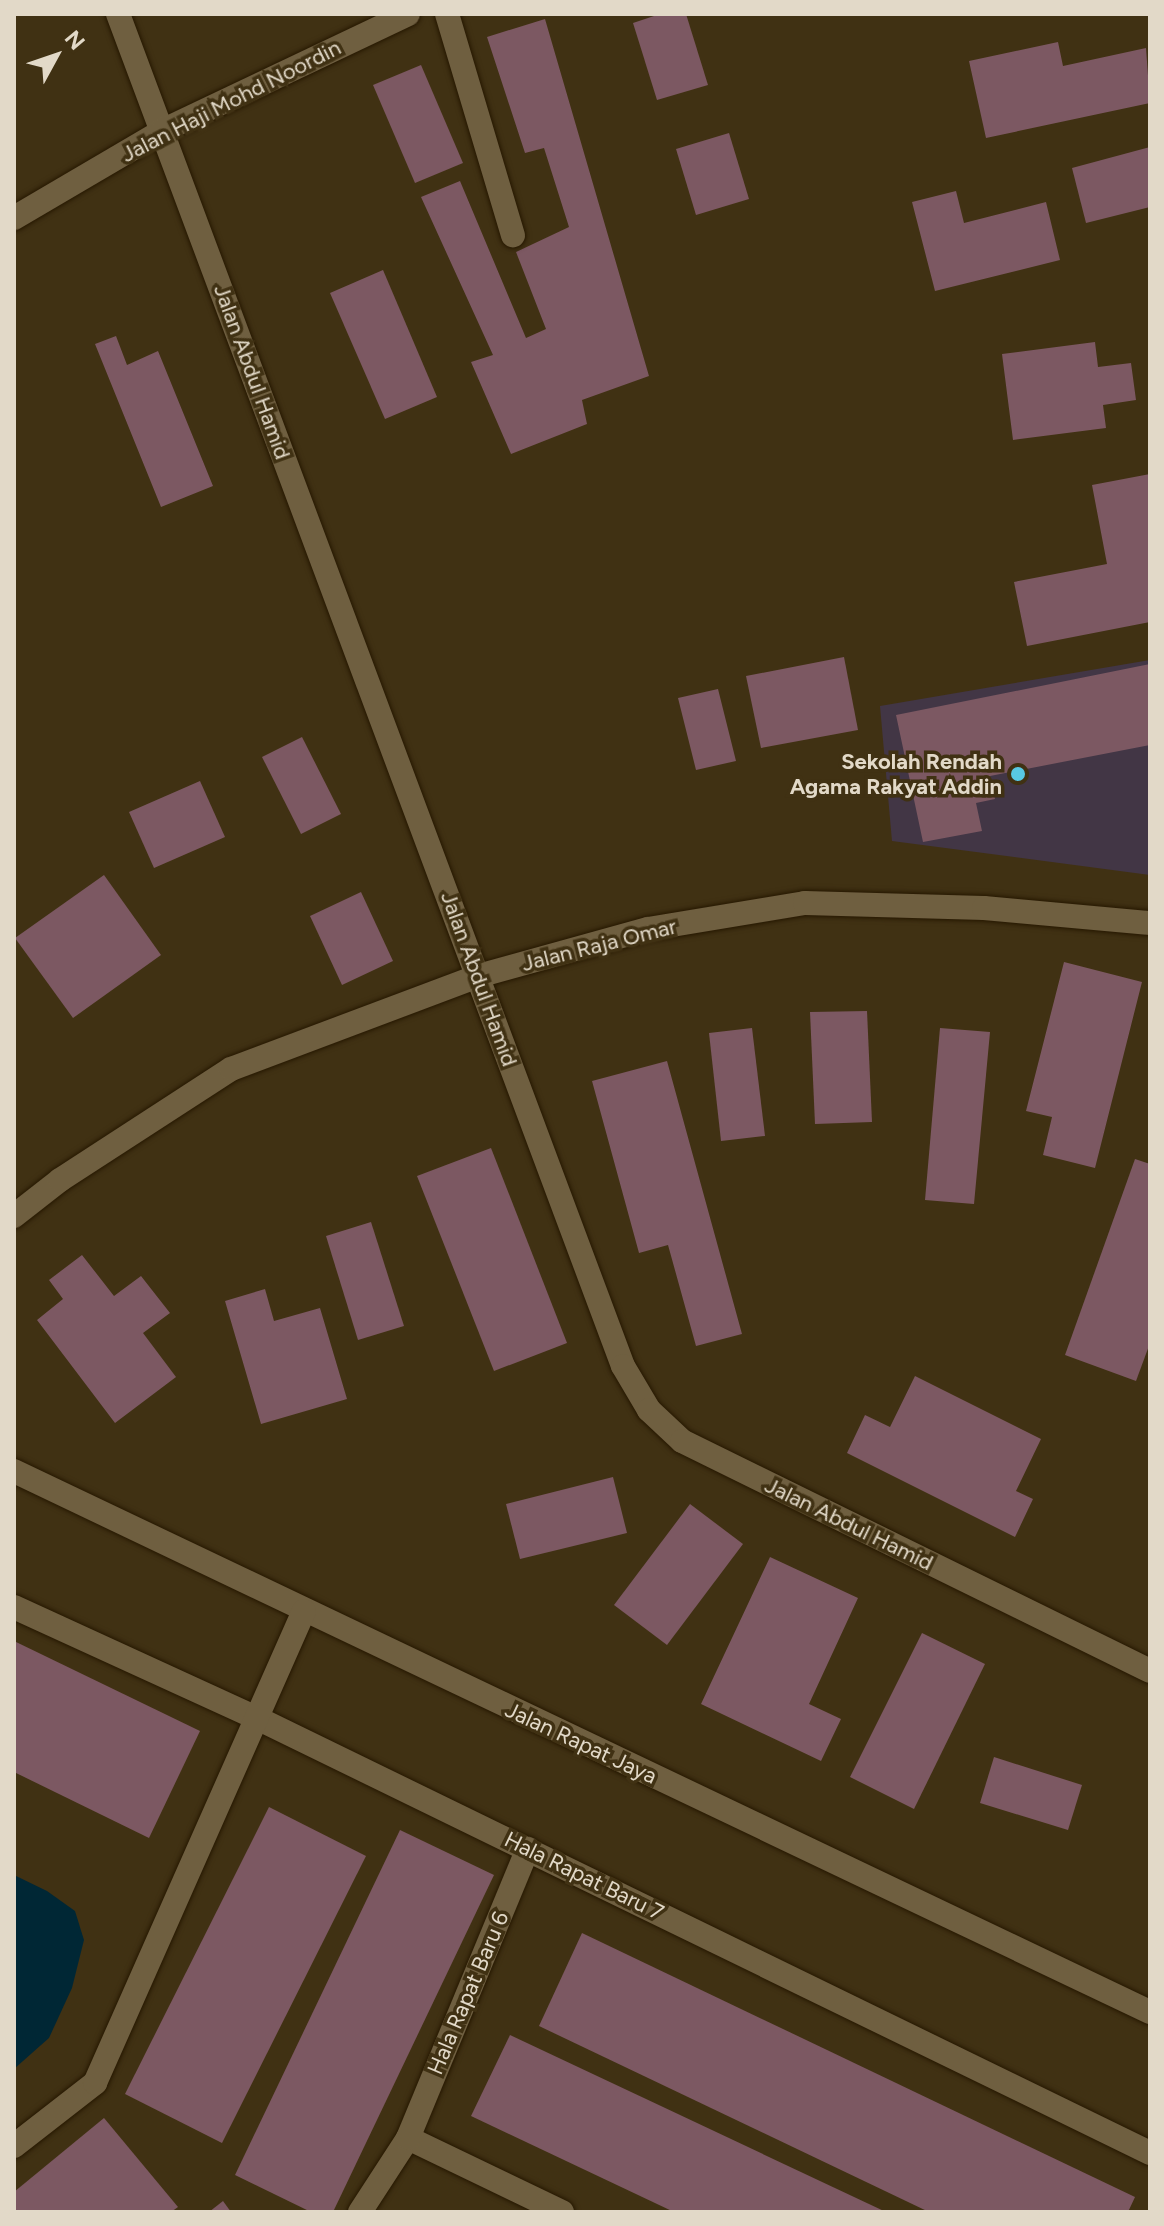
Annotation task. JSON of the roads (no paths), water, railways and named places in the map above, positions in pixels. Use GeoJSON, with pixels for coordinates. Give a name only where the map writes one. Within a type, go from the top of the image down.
{"type":"FeatureCollection","features":[{"type":"Feature","properties":{"kind":"street","name":"Jalan Abdul Hamid"},"geometry":{"type":"LineString","coordinates":[[118,14],[623,1366],[649,1410],[682,1441],[1150,1671]]}},
{"type":"Feature","properties":{"kind":"street","name":"Jalan Haji Mohd Noordin"},"geometry":{"type":"LineString","coordinates":[[14,218],[162,131],[408,14]]}},
{"type":"Feature","properties":{"kind":"street"},"geometry":{"type":"LineString","coordinates":[[447,14],[513,235]]}},
{"type":"Feature","properties":{"kind":"street","name":"Jalan Raja Omar"},"geometry":{"type":"LineString","coordinates":[[14,1216],[60,1180],[231,1069],[478,976],[648,929],[805,903],[984,908],[1150,923]]}},
{"type":"Feature","properties":{"kind":"street","name":"Jalan Rapat Jaya"},"geometry":{"type":"LineString","coordinates":[[14,1471],[1150,2012]]}},
{"type":"Feature","properties":{"kind":"street","name":"Hala Rapat Baru 7"},"geometry":{"type":"LineString","coordinates":[[14,1607],[259,1719],[1150,2153]]}},
{"type":"Feature","properties":{"kind":"street"},"geometry":{"type":"LineString","coordinates":[[14,2146],[95,2083],[259,1719],[304,1611]]}},
{"type":"Feature","properties":{"kind":"street","name":"Hala Rapat Baru 6"},"geometry":{"type":"LineString","coordinates":[[360,2212],[408,2138],[528,1849]]}},
{"type":"Feature","properties":{"kind":"street"},"geometry":{"type":"LineString","coordinates":[[408,2138],[562,2212]]}},
{"type":"Feature","properties":{"kind":"water"},"geometry":{"type":"Polygon","coordinates":[[[14,1875],[47,1891],[75,1911],[84,1940],[72,1988],[49,2038],[14,2069],[14,1875]]]}},
{"type":"Feature","properties":{"kind":"place","name":"Sekolah Rendah Agama Rakyat Addin"},"geometry":{"type":"Point","coordinates":[1018,774]}}]}
